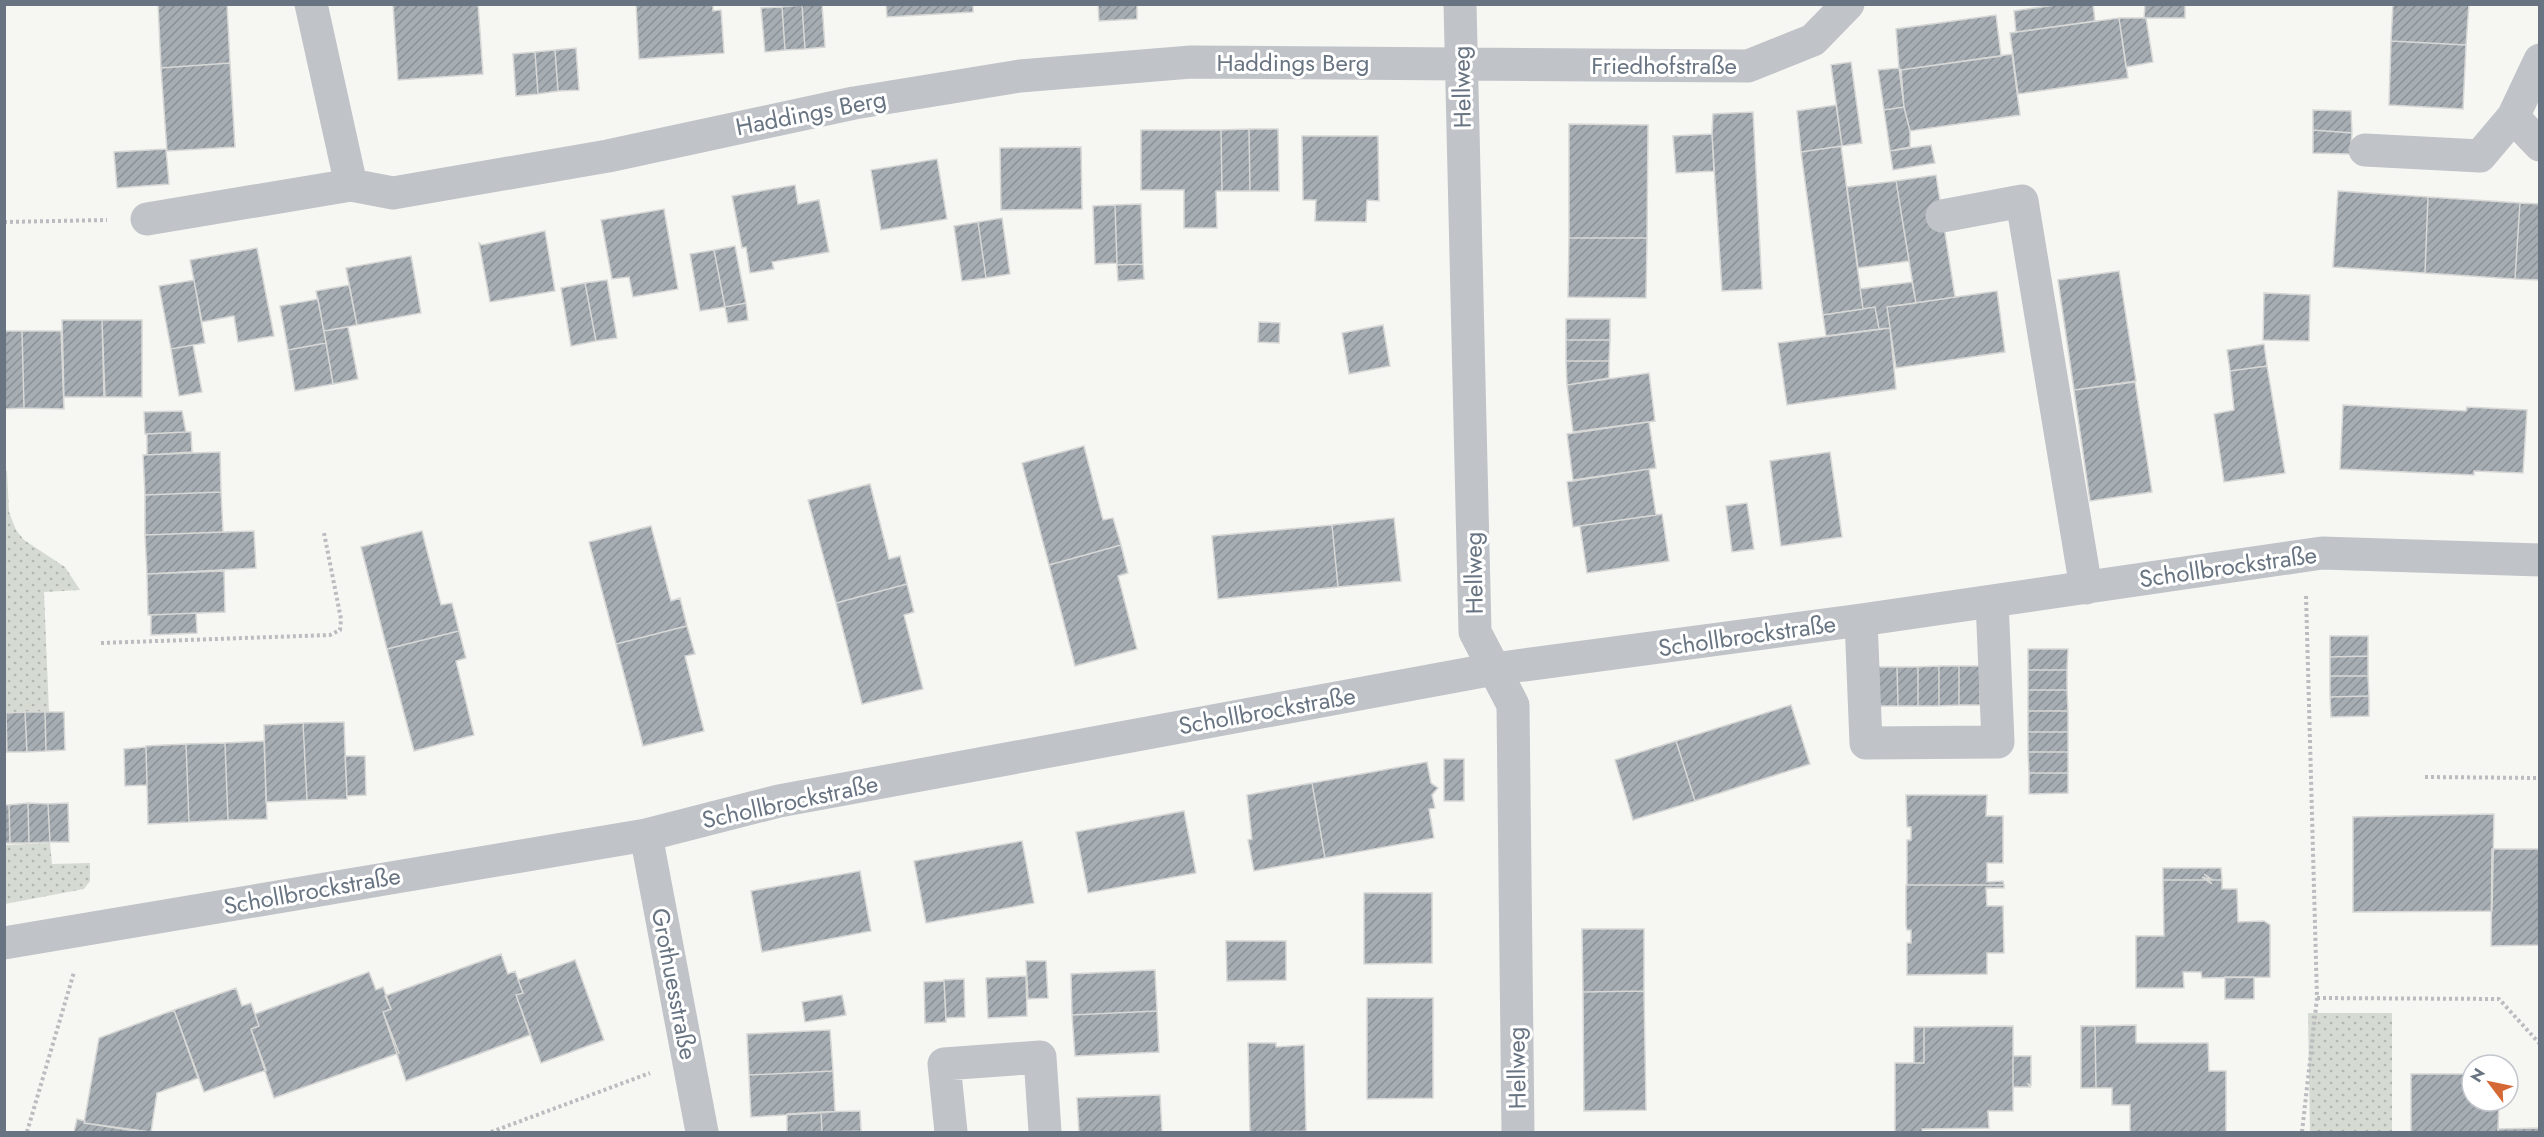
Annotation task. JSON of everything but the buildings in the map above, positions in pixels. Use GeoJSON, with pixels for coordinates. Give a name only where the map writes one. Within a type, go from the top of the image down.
{"type":"FeatureCollection","features":[{"type":"Feature","properties":{"kind":"street"},"geometry":{"type":"LineString","coordinates":[[147,219],[351,185],[311,4]]}},
{"type":"Feature","properties":{"kind":"street","name":"Hellweg"},"geometry":{"type":"LineString","coordinates":[[1460,4],[1475,632],[1513,705],[1518,1132]]}},
{"type":"Feature","properties":{"kind":"street","name":"Friedhofstraße"},"geometry":{"type":"LineString","coordinates":[[1461,64],[1748,66],[1813,40],[1848,4]]}},
{"type":"Feature","properties":{"kind":"street"},"geometry":{"type":"LineString","coordinates":[[2365,150],[2480,156],[2514,117],[2540,60]]}},
{"type":"Feature","properties":{"kind":"street","name":"Haddings Berg"},"geometry":{"type":"LineString","coordinates":[[351,185],[393,193],[608,156],[854,103],[1020,76],[1191,62],[1461,64]]}},
{"type":"Feature","properties":{"kind":"street"},"geometry":{"type":"LineString","coordinates":[[2514,117],[2540,146]]}},
{"type":"Feature","properties":{"kind":"street"},"geometry":{"type":"LineString","coordinates":[[1942,216],[2022,201],[2086,588]]}},
{"type":"Feature","properties":{"kind":"street","name":"Schollbrockstraße"},"geometry":{"type":"LineString","coordinates":[[4,943],[646,835],[779,801],[1494,669],[1861,620],[2322,553],[2540,560]]}},
{"type":"Feature","properties":{"kind":"street"},"geometry":{"type":"LineString","coordinates":[[1861,620],[1866,743],[1998,742],[1992,601]]}},
{"type":"Feature","properties":{"kind":"street","name":"Grothuesstraße"},"geometry":{"type":"LineString","coordinates":[[646,835],[702,1132]]}},
{"type":"Feature","properties":{"kind":"street"},"geometry":{"type":"LineString","coordinates":[[951,1132],[944,1065],[1040,1057],[1045,1132]]}},
{"type":"Feature","properties":{"kind":"path"},"geometry":{"type":"LineString","coordinates":[[4,222],[147,219]]}},
{"type":"Feature","properties":{"kind":"path"},"geometry":{"type":"LineString","coordinates":[[102,644],[330,635],[340,630],[341,619],[324,533]]}},
{"type":"Feature","properties":{"kind":"path"},"geometry":{"type":"LineString","coordinates":[[2302,1132],[2318,998],[2307,555]]}},
{"type":"Feature","properties":{"kind":"path"},"geometry":{"type":"LineString","coordinates":[[2425,777],[2540,778]]}},
{"type":"Feature","properties":{"kind":"path"},"geometry":{"type":"LineString","coordinates":[[27,1132],[75,969]]}},
{"type":"Feature","properties":{"kind":"path"},"geometry":{"type":"LineString","coordinates":[[2318,998],[2499,999],[2540,1044]]}},
{"type":"Feature","properties":{"kind":"path"},"geometry":{"type":"LineString","coordinates":[[491,1132],[688,1059]]}},
{"type":"Feature","properties":{"kind":"shaded area"},"geometry":{"type":"Polygon","coordinates":[[[4,470],[7,471],[9,512],[16,530],[24,540],[65,567],[80,590],[44,592],[49,712],[5,714],[4,470]]]}},
{"type":"Feature","properties":{"kind":"shaded area"},"geometry":{"type":"Polygon","coordinates":[[[50,843],[52,864],[90,863],[90,881],[84,889],[5,904],[5,845],[50,843]]]}},
{"type":"Feature","properties":{"kind":"shaded area"},"geometry":{"type":"Polygon","coordinates":[[[2308,1013],[2392,1013],[2392,1132],[2310,1132],[2308,1013]]]}}]}
